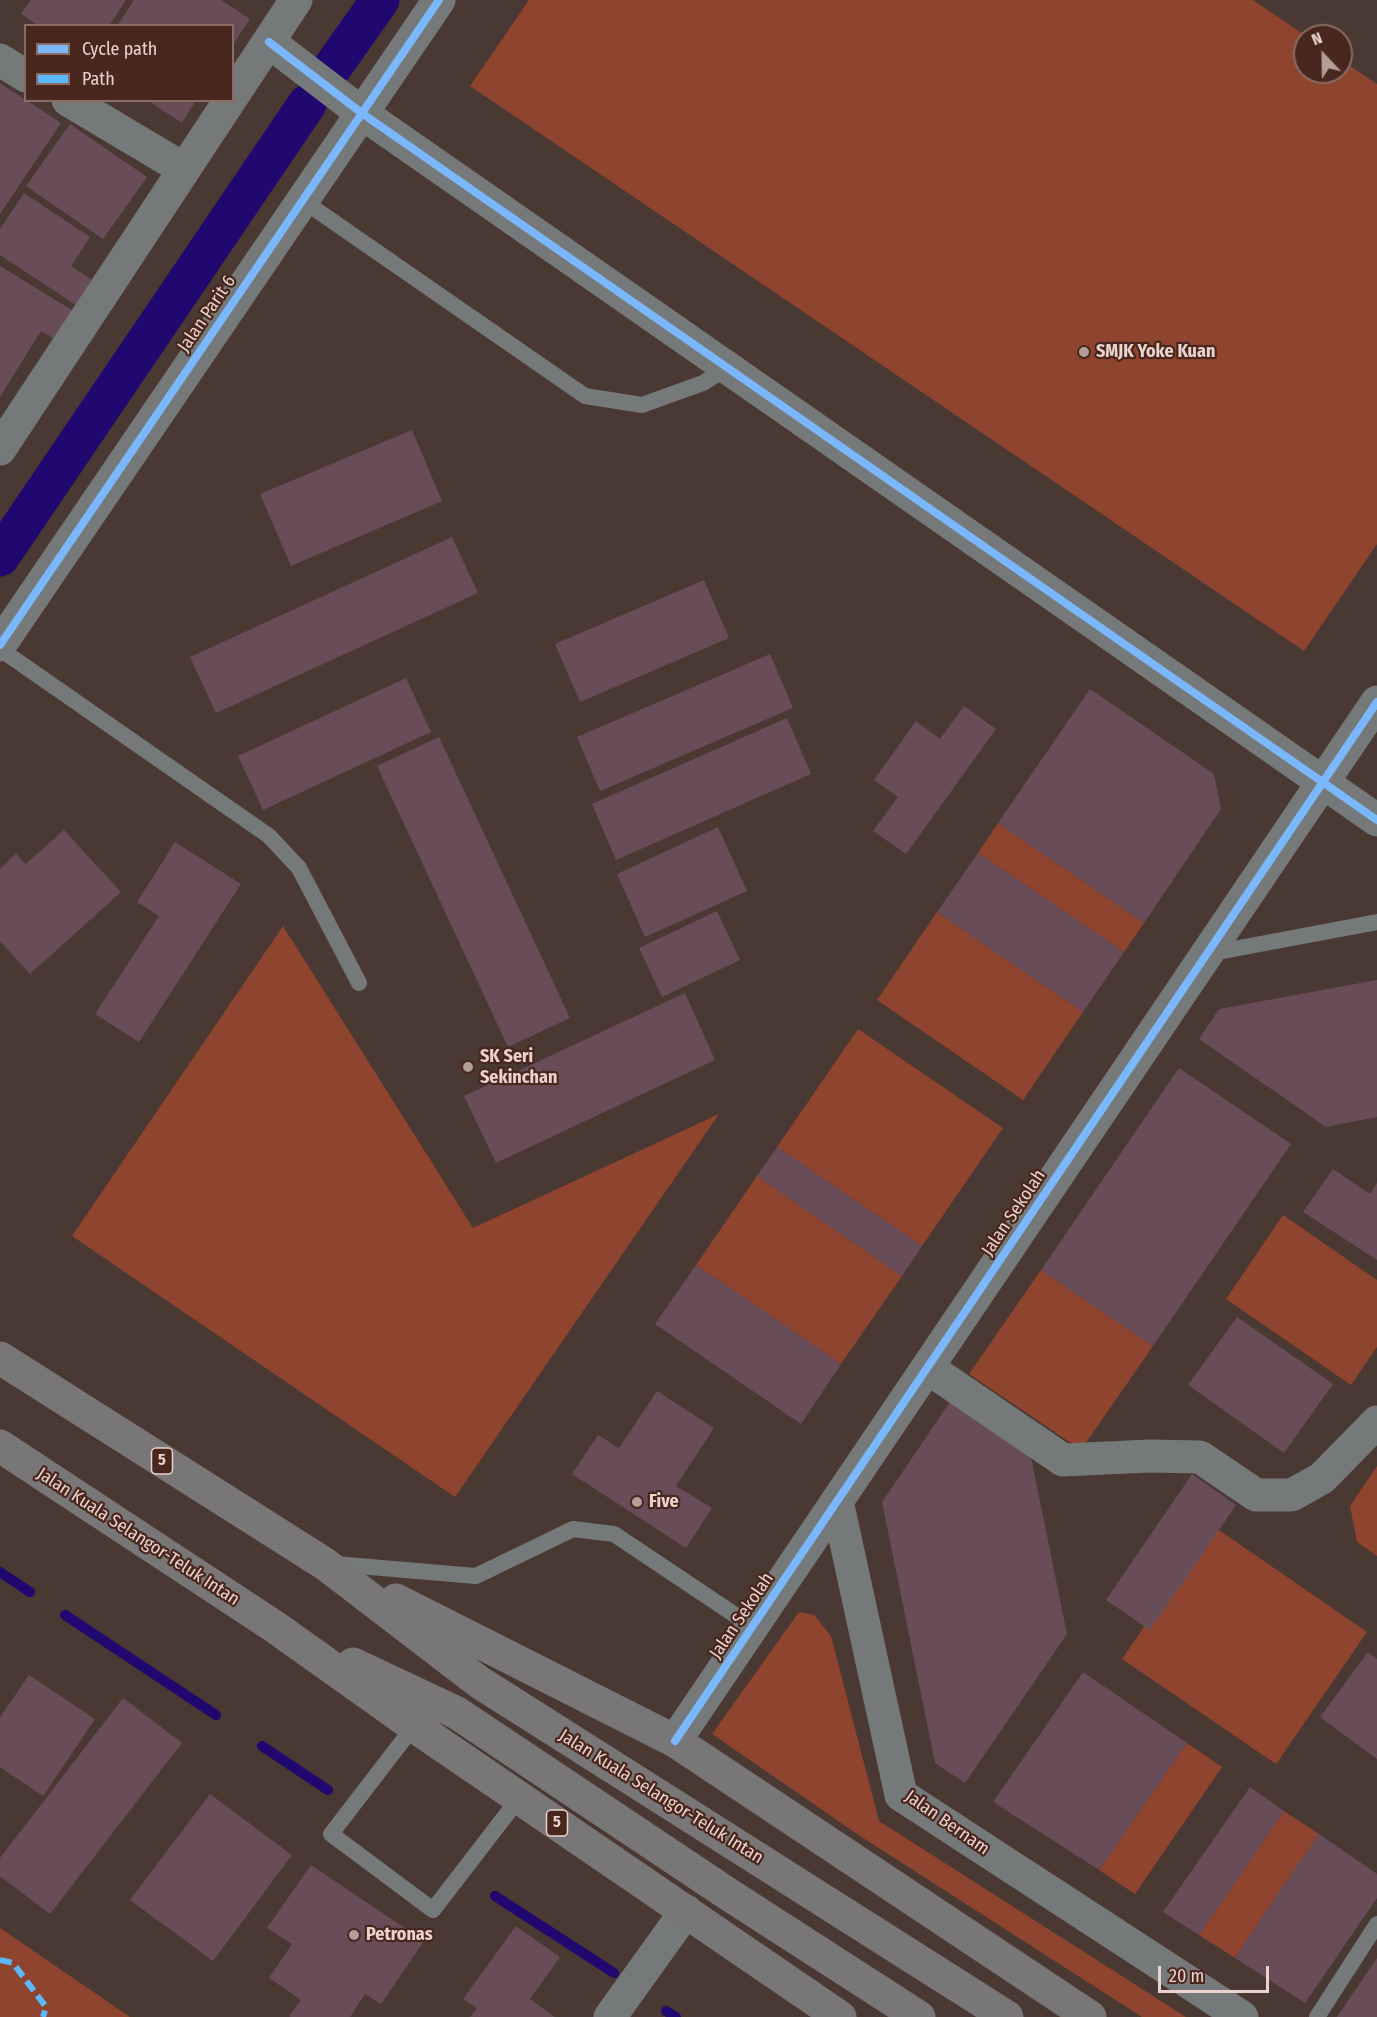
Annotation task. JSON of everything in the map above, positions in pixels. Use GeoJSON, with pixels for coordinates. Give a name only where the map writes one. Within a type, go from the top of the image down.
{"type":"FeatureCollection","features":[{"type":"Feature","properties":{"kind":"highway","name":"Jalan Kuala Selangor-Teluk Intan"},"geometry":{"type":"LineString","coordinates":[[0,1358],[325,1564],[479,1682],[1007,2017]]}},
{"type":"Feature","properties":{"kind":"highway","name":"Jalan Kuala Selangor-Teluk Intan"},"geometry":{"type":"LineString","coordinates":[[0,1446],[276,1627],[414,1726],[840,2017]]}},
{"type":"Feature","properties":{"kind":"highway","name":"Jalan Kuala Selangor-Teluk Intan"},"geometry":{"type":"LineString","coordinates":[[325,1564],[675,1741]]}},
{"type":"Feature","properties":{"kind":"highway","name":"Jalan Kuala Selangor-Teluk Intan"},"geometry":{"type":"LineString","coordinates":[[276,1627],[457,1713],[728,1894],[919,2017]]}},
{"type":"Feature","properties":{"kind":"highway","name":"5"},"geometry":{"type":"LineString","coordinates":[[675,1741],[1090,2017]]}},
{"type":"Feature","properties":{"kind":"street"},"geometry":{"type":"LineString","coordinates":[[234,94],[297,0]]}},
{"type":"Feature","properties":{"kind":"street","name":"Jalan Parit 6"},"geometry":{"type":"LineString","coordinates":[[0,647],[439,0]]}},
{"type":"Feature","properties":{"kind":"street"},"geometry":{"type":"LineString","coordinates":[[268,42],[363,114],[1377,819]]}},
{"type":"Feature","properties":{"kind":"street"},"geometry":{"type":"LineString","coordinates":[[0,60],[24,74]]}},
{"type":"Feature","properties":{"kind":"street"},"geometry":{"type":"LineString","coordinates":[[71,102],[184,169]]}},
{"type":"Feature","properties":{"kind":"street"},"geometry":{"type":"LineString","coordinates":[[0,448],[229,102]]}},
{"type":"Feature","properties":{"kind":"street","name":"Jalan Sekolah"},"geometry":{"type":"LineString","coordinates":[[675,1741],[1377,702]]}},
{"type":"Feature","properties":{"kind":"street"},"geometry":{"type":"LineString","coordinates":[[928,1368],[1063,1460],[1150,1456],[1200,1457],[1256,1495],[1292,1495],[1322,1479],[1377,1422]]}},
{"type":"Feature","properties":{"kind":"street","name":"Jalan Bernam"},"geometry":{"type":"LineString","coordinates":[[837,1502],[901,1795],[1242,2017]]}},
{"type":"Feature","properties":{"kind":"street"},"geometry":{"type":"LineString","coordinates":[[609,2017],[686,1911]]}},
{"type":"Feature","properties":{"kind":"lane"},"geometry":{"type":"LineString","coordinates":[[302,200],[585,396],[642,405],[703,383],[727,368]]}},
{"type":"Feature","properties":{"kind":"lane"},"geometry":{"type":"LineString","coordinates":[[0,647],[269,836],[299,868],[359,983]]}},
{"type":"Feature","properties":{"kind":"lane"},"geometry":{"type":"LineString","coordinates":[[1207,954],[1377,922]]}},
{"type":"Feature","properties":{"kind":"lane"},"geometry":{"type":"LineString","coordinates":[[325,1564],[476,1576],[573,1529],[614,1534],[753,1627]]}},
{"type":"Feature","properties":{"kind":"lane"},"geometry":{"type":"LineString","coordinates":[[414,1726],[331,1834],[433,1910],[520,1797]]}},
{"type":"Feature","properties":{"kind":"lane"},"geometry":{"type":"LineString","coordinates":[[1317,2017],[1377,1924]]}},
{"type":"Feature","properties":{"kind":"shaded area","name":"SMJK Yoke Kuan"},"geometry":{"type":"Polygon","coordinates":[[[529,0],[1253,0],[1293,27],[1293,84],[1353,84],[1353,68],[1377,84],[1377,544],[1304,651],[470,86],[529,0]]]}},
{"type":"Feature","properties":{"kind":"shaded area"},"geometry":{"type":"Polygon","coordinates":[[[998,823],[1144,923],[1124,952],[978,853],[998,823]]]}},
{"type":"Feature","properties":{"kind":"shaded area"},"geometry":{"type":"Polygon","coordinates":[[[937,912],[1083,1012],[1023,1100],[877,1000],[937,912]]]}},
{"type":"Feature","properties":{"kind":"shaded area"},"geometry":{"type":"Polygon","coordinates":[[[283,926],[473,1228],[719,1114],[455,1497],[72,1236],[283,926]]]}},
{"type":"Feature","properties":{"kind":"shaded area"},"geometry":{"type":"Polygon","coordinates":[[[858,1029],[1003,1128],[922,1246],[777,1147],[858,1029]]]}},
{"type":"Feature","properties":{"kind":"shaded area"},"geometry":{"type":"Polygon","coordinates":[[[757,1176],[902,1276],[841,1364],[696,1265],[757,1176]]]}},
{"type":"Feature","properties":{"kind":"shaded area"},"geometry":{"type":"Polygon","coordinates":[[[1283,1215],[1377,1280],[1377,1347],[1351,1385],[1226,1299],[1283,1215]]]}},
{"type":"Feature","properties":{"kind":"shaded area"},"geometry":{"type":"Polygon","coordinates":[[[1041,1270],[1153,1346],[1081,1450],[969,1374],[1041,1270]]]}},
{"type":"Feature","properties":{"kind":"shaded area"},"geometry":{"type":"Polygon","coordinates":[[[1377,1466],[1377,1556],[1357,1542],[1350,1506],[1377,1466]]]}},
{"type":"Feature","properties":{"kind":"shaded area"},"geometry":{"type":"Polygon","coordinates":[[[1213,1526],[1367,1632],[1276,1764],[1122,1659],[1213,1526]]]}},
{"type":"Feature","properties":{"kind":"shaded area"},"geometry":{"type":"Polygon","coordinates":[[[799,1612],[814,1615],[831,1636],[879,1821],[1186,2017],[1142,2017],[860,1836],[712,1734],[799,1612]]]}},
{"type":"Feature","properties":{"kind":"shaded area"},"geometry":{"type":"Polygon","coordinates":[[[1187,1743],[1222,1767],[1135,1894],[1099,1870],[1187,1743]]]}},
{"type":"Feature","properties":{"kind":"shaded area"},"geometry":{"type":"Polygon","coordinates":[[[1284,1811],[1319,1834],[1235,1958],[1199,1935],[1284,1811]]]}},
{"type":"Feature","properties":{"kind":"shaded area"},"geometry":{"type":"Polygon","coordinates":[[[0,1928],[130,2017],[0,2017],[0,1928]]]}},
{"type":"Feature","properties":{"kind":"building"},"geometry":{"type":"Polygon","coordinates":[[[31,0],[126,0],[110,24],[36,24],[21,14],[31,0]]]}},
{"type":"Feature","properties":{"kind":"building"},"geometry":{"type":"Polygon","coordinates":[[[134,0],[221,0],[250,19],[234,43],[234,24],[118,24],[134,0]]]}},
{"type":"Feature","properties":{"kind":"building"},"geometry":{"type":"Polygon","coordinates":[[[0,83],[24,99],[24,102],[29,102],[61,123],[0,214],[0,83]]]}},
{"type":"Feature","properties":{"kind":"building"},"geometry":{"type":"Polygon","coordinates":[[[150,102],[195,102],[182,123],[150,102]]]}},
{"type":"Feature","properties":{"kind":"building"},"geometry":{"type":"Polygon","coordinates":[[[70,124],[147,177],[103,239],[26,186],[70,124]]]}},
{"type":"Feature","properties":{"kind":"building"},"geometry":{"type":"Polygon","coordinates":[[[24,193],[90,237],[71,266],[92,280],[76,305],[0,255],[0,229],[24,193]]]}},
{"type":"Feature","properties":{"kind":"building"},"geometry":{"type":"Polygon","coordinates":[[[0,266],[80,315],[62,344],[41,331],[0,397],[0,266]]]}},
{"type":"Feature","properties":{"kind":"building"},"geometry":{"type":"Polygon","coordinates":[[[412,430],[442,501],[291,566],[260,494],[412,430]]]}},
{"type":"Feature","properties":{"kind":"building"},"geometry":{"type":"Polygon","coordinates":[[[452,537],[478,593],[216,713],[190,657],[452,537]]]}},
{"type":"Feature","properties":{"kind":"building"},"geometry":{"type":"Polygon","coordinates":[[[704,580],[729,638],[580,702],[555,644],[704,580]]]}},
{"type":"Feature","properties":{"kind":"building"},"geometry":{"type":"Polygon","coordinates":[[[770,654],[793,708],[600,791],[577,737],[770,654]]]}},
{"type":"Feature","properties":{"kind":"building"},"geometry":{"type":"Polygon","coordinates":[[[406,678],[431,732],[263,810],[238,756],[406,678]]]}},
{"type":"Feature","properties":{"kind":"building"},"geometry":{"type":"Polygon","coordinates":[[[1090,689],[1214,774],[1221,809],[1144,923],[998,823],[1090,689]]]}},
{"type":"Feature","properties":{"kind":"building"},"geometry":{"type":"Polygon","coordinates":[[[964,706],[996,729],[906,854],[873,831],[898,797],[874,780],[916,721],[940,739],[964,706]]]}},
{"type":"Feature","properties":{"kind":"building"},"geometry":{"type":"Polygon","coordinates":[[[787,718],[811,774],[616,860],[592,804],[787,718]]]}},
{"type":"Feature","properties":{"kind":"building"},"geometry":{"type":"Polygon","coordinates":[[[439,737],[570,1018],[508,1047],[377,766],[439,737]]]}},
{"type":"Feature","properties":{"kind":"building"},"geometry":{"type":"Polygon","coordinates":[[[718,827],[747,891],[645,937],[617,874],[718,827]]]}},
{"type":"Feature","properties":{"kind":"building"},"geometry":{"type":"Polygon","coordinates":[[[64,830],[121,892],[30,974],[0,941],[0,869],[16,854],[26,864],[64,830]]]}},
{"type":"Feature","properties":{"kind":"building"},"geometry":{"type":"Polygon","coordinates":[[[175,842],[241,884],[139,1042],[95,1014],[159,916],[137,902],[175,842]]]}},
{"type":"Feature","properties":{"kind":"building"},"geometry":{"type":"Polygon","coordinates":[[[978,853],[1124,952],[1083,1012],[937,912],[978,853]]]}},
{"type":"Feature","properties":{"kind":"building"},"geometry":{"type":"Polygon","coordinates":[[[717,911],[740,960],[662,997],[639,948],[717,911]]]}},
{"type":"Feature","properties":{"kind":"building"},"geometry":{"type":"Polygon","coordinates":[[[1377,980],[1377,1117],[1326,1127],[1199,1039],[1219,1009],[1377,980]]]}},
{"type":"Feature","properties":{"kind":"building"},"geometry":{"type":"Polygon","coordinates":[[[685,993],[715,1060],[496,1163],[464,1096],[685,993]]]}},
{"type":"Feature","properties":{"kind":"building"},"geometry":{"type":"Polygon","coordinates":[[[1179,1068],[1291,1144],[1153,1346],[1041,1270],[1179,1068]]]}},
{"type":"Feature","properties":{"kind":"building"},"geometry":{"type":"Polygon","coordinates":[[[777,1147],[922,1246],[902,1276],[757,1176],[777,1147]]]}},
{"type":"Feature","properties":{"kind":"building"},"geometry":{"type":"Polygon","coordinates":[[[1333,1169],[1370,1194],[1377,1183],[1377,1260],[1303,1212],[1333,1169]]]}},
{"type":"Feature","properties":{"kind":"building"},"geometry":{"type":"Polygon","coordinates":[[[696,1265],[841,1364],[801,1424],[655,1324],[696,1265]]]}},
{"type":"Feature","properties":{"kind":"building"},"geometry":{"type":"Polygon","coordinates":[[[1237,1317],[1333,1384],[1284,1453],[1188,1385],[1237,1317]]]}},
{"type":"Feature","properties":{"kind":"building"},"geometry":{"type":"Polygon","coordinates":[[[657,1391],[714,1428],[676,1486],[712,1508],[686,1548],[572,1474],[598,1435],[619,1448],[657,1391]]]}},
{"type":"Feature","properties":{"kind":"building"},"geometry":{"type":"Polygon","coordinates":[[[950,1402],[1031,1457],[1067,1634],[965,1783],[935,1763],[882,1502],[950,1402]]]}},
{"type":"Feature","properties":{"kind":"building"},"geometry":{"type":"Polygon","coordinates":[[[1192,1474],[1236,1505],[1150,1630],[1106,1600],[1192,1474]]]}},
{"type":"Feature","properties":{"kind":"building"},"geometry":{"type":"Polygon","coordinates":[[[1368,1652],[1377,1659],[1377,1759],[1320,1717],[1368,1652]]]}},
{"type":"Feature","properties":{"kind":"building"},"geometry":{"type":"Polygon","coordinates":[[[1083,1672],[1187,1743],[1099,1870],[993,1802],[1083,1672]]]}},
{"type":"Feature","properties":{"kind":"building"},"geometry":{"type":"Polygon","coordinates":[[[29,1675],[95,1719],[43,1796],[0,1767],[0,1717],[29,1675]]]}},
{"type":"Feature","properties":{"kind":"building"},"geometry":{"type":"Polygon","coordinates":[[[123,1698],[182,1743],[50,1914],[0,1876],[0,1858],[123,1698]]]}},
{"type":"Feature","properties":{"kind":"building"},"geometry":{"type":"Polygon","coordinates":[[[1250,1787],[1284,1811],[1199,1935],[1163,1912],[1250,1787]]]}},
{"type":"Feature","properties":{"kind":"building"},"geometry":{"type":"Polygon","coordinates":[[[210,1794],[292,1855],[213,1961],[130,1900],[210,1794]]]}},
{"type":"Feature","properties":{"kind":"building"},"geometry":{"type":"Polygon","coordinates":[[[1319,1834],[1377,1874],[1377,1898],[1305,2003],[1235,1958],[1319,1834]]]}},
{"type":"Feature","properties":{"kind":"building"},"geometry":{"type":"Polygon","coordinates":[[[311,1865],[424,1941],[381,2004],[365,1994],[350,2017],[291,2017],[289,2016],[301,2000],[269,1978],[292,1944],[267,1928],[311,1865]]]}},
{"type":"Feature","properties":{"kind":"building"},"geometry":{"type":"Polygon","coordinates":[[[516,1926],[560,1957],[530,1999],[555,2017],[470,2017],[477,2008],[463,1999],[516,1926]]]}},
{"type":"Feature","properties":{"kind":"building"},"geometry":{"type":"Polygon","coordinates":[[[1377,1958],[1377,2017],[1337,2017],[1377,1958]]]}},
{"type":"Feature","properties":{"kind":"waterway"},"geometry":{"type":"LineString","coordinates":[[332,68],[380,0]]}},
{"type":"Feature","properties":{"kind":"waterway"},"geometry":{"type":"LineString","coordinates":[[0,557],[307,104]]}},
{"type":"Feature","properties":{"kind":"waterway"},"geometry":{"type":"LineString","coordinates":[[0,1572],[30,1592]]}},
{"type":"Feature","properties":{"kind":"waterway"},"geometry":{"type":"LineString","coordinates":[[65,1615],[216,1715]]}},
{"type":"Feature","properties":{"kind":"waterway"},"geometry":{"type":"LineString","coordinates":[[262,1746],[328,1790]]}},
{"type":"Feature","properties":{"kind":"waterway"},"geometry":{"type":"LineString","coordinates":[[495,1896],[614,1973]]}},
{"type":"Feature","properties":{"kind":"waterway"},"geometry":{"type":"LineString","coordinates":[[666,2011],[676,2017]]}},
{"type":"Feature","properties":{"kind":"marked path"},"geometry":{"type":"LineString","coordinates":[[0,1960],[13,1963],[46,2007],[43,2017]]}},
{"type":"Feature","properties":{"kind":"cycle path"},"geometry":{"type":"LineString","coordinates":[[0,645],[439,0]]}},
{"type":"Feature","properties":{"kind":"cycle path"},"geometry":{"type":"LineString","coordinates":[[269,42],[363,114],[1377,820]]}},
{"type":"Feature","properties":{"kind":"cycle path"},"geometry":{"type":"LineString","coordinates":[[675,1741],[1377,702]]}},
{"type":"Feature","properties":{"kind":"place","name":"SMJK Yoke Kuan"},"geometry":{"type":"Point","coordinates":[1084,352]}},
{"type":"Feature","properties":{"kind":"place","name":"SK Seri Sekinchan"},"geometry":{"type":"Point","coordinates":[468,1067]}},
{"type":"Feature","properties":{"kind":"place","name":"Five"},"geometry":{"type":"Point","coordinates":[637,1502]}},
{"type":"Feature","properties":{"kind":"place","name":"Petronas"},"geometry":{"type":"Point","coordinates":[354,1935]}}]}
